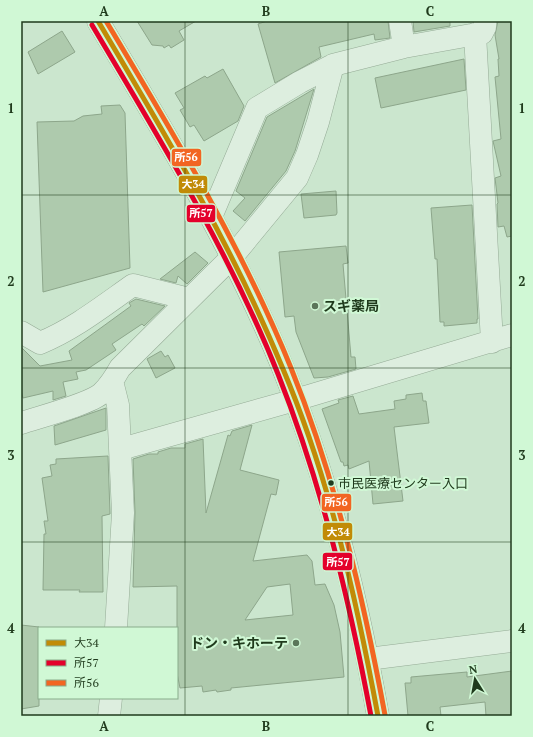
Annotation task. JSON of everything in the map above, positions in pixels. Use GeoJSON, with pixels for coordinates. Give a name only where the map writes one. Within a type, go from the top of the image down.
{"type":"FeatureCollection","features":[{"type":"Feature","properties":{"kind":"street"},"geometry":{"type":"LineString","coordinates":[[98,21],[183,164],[232,257],[265,325],[295,400],[330,507],[350,580],[368,659],[378,716]]}},
{"type":"Feature","properties":{"kind":"street"},"geometry":{"type":"LineString","coordinates":[[400,21],[404,47]]}},
{"type":"Feature","properties":{"kind":"street"},"geometry":{"type":"LineString","coordinates":[[121,449],[295,400],[502,338],[480,27],[333,65],[300,82],[257,108],[211,217]]}},
{"type":"Feature","properties":{"kind":"street"},"geometry":{"type":"LineString","coordinates":[[21,423],[89,400],[101,394],[112,381],[120,368],[232,257],[297,178],[307,155],[318,122],[333,65]]}},
{"type":"Feature","properties":{"kind":"street"},"geometry":{"type":"LineString","coordinates":[[21,332],[40,343],[53,338],[134,285],[180,295],[189,299]]}},
{"type":"Feature","properties":{"kind":"street"},"geometry":{"type":"LineString","coordinates":[[112,381],[118,405],[123,513],[116,627]]}},
{"type":"Feature","properties":{"kind":"street"},"geometry":{"type":"LineString","coordinates":[[368,659],[512,641]]}},
{"type":"Feature","properties":{"kind":"street"},"geometry":{"type":"LineString","coordinates":[[109,716],[111,699]]}},
{"type":"Feature","properties":{"kind":"building"},"geometry":{"type":"Polygon","coordinates":[[[137,21],[196,21],[179,31],[184,40],[171,48],[169,45],[164,48],[163,46],[152,45],[137,21]]]}},
{"type":"Feature","properties":{"kind":"building"},"geometry":{"type":"Polygon","coordinates":[[[267,21],[388,21],[390,38],[375,40],[374,34],[319,47],[321,57],[275,83],[258,24],[267,21]]]}},
{"type":"Feature","properties":{"kind":"building"},"geometry":{"type":"Polygon","coordinates":[[[413,21],[450,21],[450,26],[414,32],[413,21]]]}},
{"type":"Feature","properties":{"kind":"building"},"geometry":{"type":"Polygon","coordinates":[[[498,21],[512,21],[512,236],[507,237],[504,226],[498,227],[498,203],[495,178],[501,176],[493,141],[501,139],[495,77],[499,76],[499,59],[495,35],[498,21]]]}},
{"type":"Feature","properties":{"kind":"building"},"geometry":{"type":"Polygon","coordinates":[[[62,31],[75,52],[38,74],[28,52],[62,31]]]}},
{"type":"Feature","properties":{"kind":"building"},"geometry":{"type":"Polygon","coordinates":[[[464,59],[466,90],[381,108],[375,78],[464,59]]]}},
{"type":"Feature","properties":{"kind":"building"},"geometry":{"type":"Polygon","coordinates":[[[223,69],[244,106],[238,121],[204,141],[194,125],[190,127],[180,110],[184,108],[175,93],[205,76],[207,78],[223,69]]]}},
{"type":"Feature","properties":{"kind":"building"},"geometry":{"type":"Polygon","coordinates":[[[314,89],[295,151],[286,171],[245,221],[233,211],[245,198],[236,191],[267,117],[314,89]]]}},
{"type":"Feature","properties":{"kind":"building"},"geometry":{"type":"Polygon","coordinates":[[[120,105],[125,113],[130,268],[43,292],[37,122],[74,121],[83,116],[102,114],[101,106],[120,105]]]}},
{"type":"Feature","properties":{"kind":"building"},"geometry":{"type":"Polygon","coordinates":[[[336,191],[336,215],[304,218],[301,194],[336,191]]]}},
{"type":"Feature","properties":{"kind":"building"},"geometry":{"type":"Polygon","coordinates":[[[472,205],[478,319],[477,323],[444,326],[444,322],[440,322],[437,259],[435,259],[431,208],[472,205]]]}},
{"type":"Feature","properties":{"kind":"building"},"geometry":{"type":"Polygon","coordinates":[[[346,246],[348,263],[343,264],[351,357],[355,357],[356,369],[328,377],[314,378],[296,332],[294,316],[285,317],[279,252],[346,246]]]}},
{"type":"Feature","properties":{"kind":"building"},"geometry":{"type":"Polygon","coordinates":[[[195,252],[208,263],[187,284],[178,276],[176,283],[160,279],[195,252]]]}},
{"type":"Feature","properties":{"kind":"building"},"geometry":{"type":"Polygon","coordinates":[[[136,299],[165,306],[144,326],[142,324],[112,344],[116,350],[86,370],[76,372],[78,379],[63,382],[66,396],[53,400],[53,391],[23,398],[21,390],[21,347],[40,366],[72,360],[69,351],[131,306],[129,303],[136,299]]]}},
{"type":"Feature","properties":{"kind":"building"},"geometry":{"type":"Polygon","coordinates":[[[161,351],[165,357],[168,355],[175,368],[156,378],[147,359],[161,351]]]}},
{"type":"Feature","properties":{"kind":"building"},"geometry":{"type":"Polygon","coordinates":[[[422,393],[423,401],[426,401],[429,423],[394,427],[403,501],[373,504],[369,461],[349,469],[348,465],[344,466],[343,462],[341,462],[322,409],[339,403],[338,400],[353,396],[359,414],[395,409],[394,401],[406,399],[406,395],[422,393]]]}},
{"type":"Feature","properties":{"kind":"building"},"geometry":{"type":"Polygon","coordinates":[[[106,408],[106,430],[55,445],[54,426],[106,408]]]}},
{"type":"Feature","properties":{"kind":"building"},"geometry":{"type":"Polygon","coordinates":[[[252,425],[240,470],[279,480],[276,495],[271,494],[253,561],[307,555],[312,561],[315,585],[325,584],[334,605],[340,632],[344,677],[231,688],[231,690],[217,692],[216,690],[203,692],[202,686],[180,688],[178,678],[177,586],[133,587],[135,512],[133,459],[149,454],[158,454],[158,452],[171,448],[185,448],[185,444],[203,439],[206,513],[228,435],[230,436],[232,431],[252,425]],[[290,584],[267,587],[245,620],[293,615],[290,584]]]}},
{"type":"Feature","properties":{"kind":"building"},"geometry":{"type":"Polygon","coordinates":[[[108,456],[110,514],[102,516],[103,592],[79,592],[80,590],[43,590],[44,534],[46,534],[44,521],[48,521],[42,478],[52,476],[50,465],[56,464],[56,459],[108,456]]]}},
{"type":"Feature","properties":{"kind":"building"},"geometry":{"type":"Polygon","coordinates":[[[21,625],[39,627],[39,706],[21,709],[21,625]]]}},
{"type":"Feature","properties":{"kind":"building"},"geometry":{"type":"Polygon","coordinates":[[[512,671],[512,716],[486,716],[485,702],[440,707],[441,716],[408,716],[405,683],[411,683],[411,677],[467,672],[467,677],[512,671]]]}},
{"type":"Feature","properties":{"kind":"transit line","name":"大34"},"geometry":{"type":"LineString","coordinates":[[98,21],[173,149],[220,235],[263,324],[300,411],[315,453],[340,540],[351,584],[378,716]]}},
{"type":"Feature","properties":{"kind":"transit line","name":"所56"},"geometry":{"type":"LineString","coordinates":[[106,21],[181,148],[229,235],[272,323],[291,368],[322,453],[347,539],[385,715]]}},
{"type":"Feature","properties":{"kind":"transit line","name":"所57"},"geometry":{"type":"LineString","coordinates":[[92,25],[192,196],[215,239],[238,283],[278,374],[308,458],[333,543],[344,586],[371,716]]}},
{"type":"Feature","properties":{"kind":"place","name":"スギ薬局"},"geometry":{"type":"Point","coordinates":[315,306]}},
{"type":"Feature","properties":{"kind":"place","name":"市民医療センター入口"},"geometry":{"type":"Point","coordinates":[331,483]}},
{"type":"Feature","properties":{"kind":"place","name":"ドン・キホーテ"},"geometry":{"type":"Point","coordinates":[296,643]}}]}
